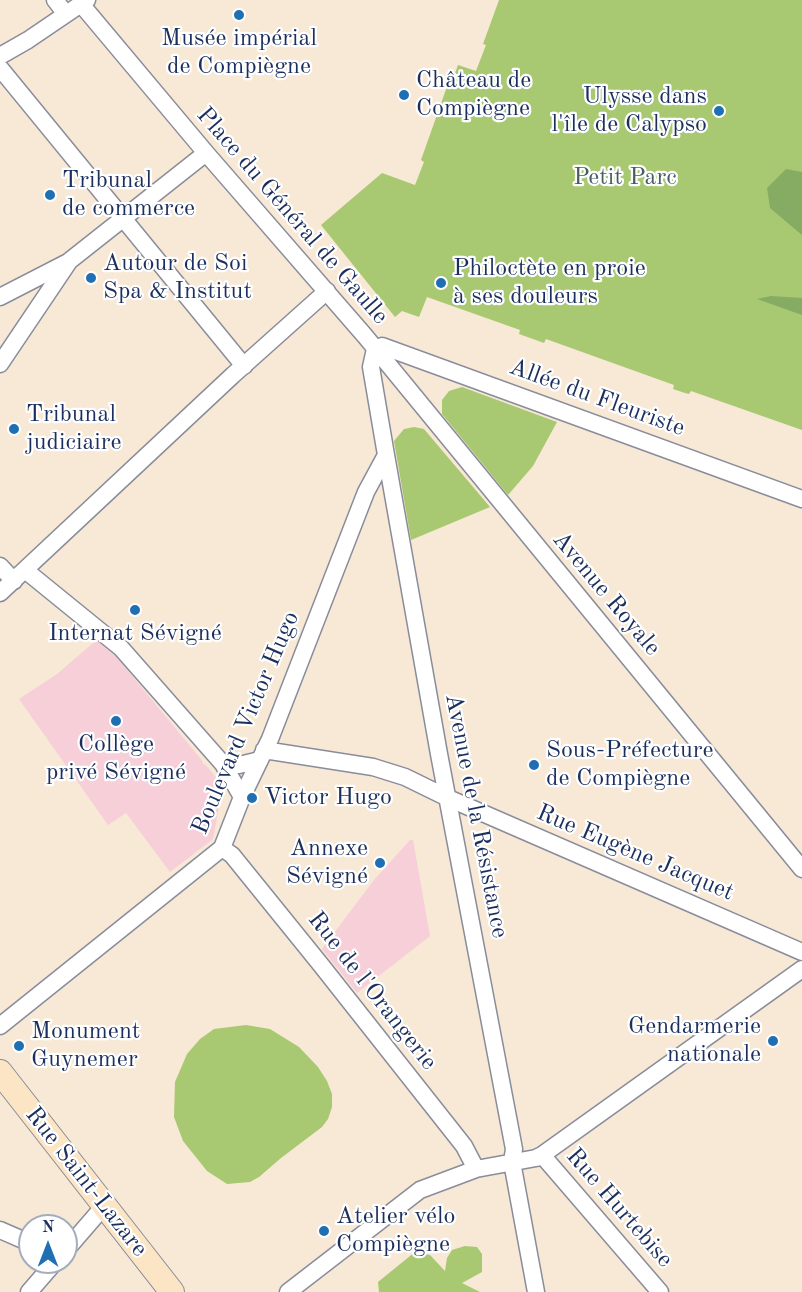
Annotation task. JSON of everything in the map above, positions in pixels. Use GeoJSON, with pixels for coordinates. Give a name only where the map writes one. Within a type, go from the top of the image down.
{"type":"FeatureCollection","features":[{"type":"Feature","properties":{"kind":"main road","name":"Rue Saint-Lazare"},"geometry":{"type":"LineString","coordinates":[[0,1072],[172,1292]]}},
{"type":"Feature","properties":{"kind":"street"},"geometry":{"type":"LineString","coordinates":[[55,0],[66,14]]}},
{"type":"Feature","properties":{"kind":"street"},"geometry":{"type":"LineString","coordinates":[[0,56],[84,2]]}},
{"type":"Feature","properties":{"kind":"street","name":"Place du Général de Gaulle"},"geometry":{"type":"LineString","coordinates":[[84,2],[206,153],[375,349]]}},
{"type":"Feature","properties":{"kind":"street"},"geometry":{"type":"LineString","coordinates":[[0,68],[244,366]]}},
{"type":"Feature","properties":{"kind":"street"},"geometry":{"type":"LineString","coordinates":[[0,297],[68,262],[206,153]]}},
{"type":"Feature","properties":{"kind":"street"},"geometry":{"type":"LineString","coordinates":[[0,364],[68,262]]}},
{"type":"Feature","properties":{"kind":"street"},"geometry":{"type":"LineString","coordinates":[[0,592],[327,291]]}},
{"type":"Feature","properties":{"kind":"street","name":"Allée du Fleuriste"},"geometry":{"type":"LineString","coordinates":[[375,349],[382,346],[802,499]]}},
{"type":"Feature","properties":{"kind":"street","name":"Avenue de la Résistance"},"geometry":{"type":"LineString","coordinates":[[375,349],[371,367],[386,455],[514,1149],[512,1162],[536,1292]]}},
{"type":"Feature","properties":{"kind":"street","name":"Avenue Royale"},"geometry":{"type":"LineString","coordinates":[[375,349],[802,869]]}},
{"type":"Feature","properties":{"kind":"street","name":"Boulevard Victor Hugo"},"geometry":{"type":"LineString","coordinates":[[0,1026],[222,848],[262,755],[366,492],[386,455]]}},
{"type":"Feature","properties":{"kind":"street"},"geometry":{"type":"LineString","coordinates":[[0,566],[20,575],[121,648],[224,764],[242,797]]}},
{"type":"Feature","properties":{"kind":"street","name":"Rue Eugène Jacquet"},"geometry":{"type":"LineString","coordinates":[[224,764],[239,765],[262,755],[373,766],[405,777],[448,798],[802,952]]}},
{"type":"Feature","properties":{"kind":"street","name":"Rue de l'Orangerie"},"geometry":{"type":"LineString","coordinates":[[222,848],[232,855],[328,974],[464,1146],[476,1169]]}},
{"type":"Feature","properties":{"kind":"street"},"geometry":{"type":"LineString","coordinates":[[288,1292],[420,1190],[476,1169],[542,1155],[802,969]]}},
{"type":"Feature","properties":{"kind":"street","name":"Rue Hurtebise"},"geometry":{"type":"LineString","coordinates":[[542,1155],[660,1292]]}},
{"type":"Feature","properties":{"kind":"street"},"geometry":{"type":"LineString","coordinates":[[78,1236],[104,1206]]}},
{"type":"Feature","properties":{"kind":"street"},"geometry":{"type":"LineString","coordinates":[[0,1230],[18,1238]]}},
{"type":"Feature","properties":{"kind":"street"},"geometry":{"type":"LineString","coordinates":[[29,1292],[45,1274]]}},
{"type":"Feature","properties":{"kind":"shaded area"},"geometry":{"type":"Polygon","coordinates":[[[100,637],[223,786],[213,839],[170,872],[126,813],[108,825],[19,699],[57,674],[100,637]]]}},
{"type":"Feature","properties":{"kind":"shaded area"},"geometry":{"type":"Polygon","coordinates":[[[410,840],[413,840],[430,936],[357,993],[322,949],[374,880],[410,840]]]}},
{"type":"Feature","properties":{"kind":"green space","name":"Petit Parc"},"geometry":{"type":"Polygon","coordinates":[[[499,0],[802,0],[802,430],[691,391],[689,394],[673,389],[674,385],[546,339],[544,343],[519,334],[520,330],[427,297],[419,317],[402,311],[395,317],[321,225],[382,173],[415,185],[424,162],[421,160],[449,81],[452,82],[458,65],[476,71],[499,0]]]}},
{"type":"Feature","properties":{"kind":"green space"},"geometry":{"type":"Polygon","coordinates":[[[786,169],[802,172],[802,235],[770,208],[767,188],[786,169]]]}},
{"type":"Feature","properties":{"kind":"green space"},"geometry":{"type":"Polygon","coordinates":[[[771,296],[802,298],[802,315],[757,299],[771,296]]]}},
{"type":"Feature","properties":{"kind":"green space"},"geometry":{"type":"Polygon","coordinates":[[[462,387],[557,422],[533,466],[508,495],[442,414],[442,400],[449,391],[462,387]]]}},
{"type":"Feature","properties":{"kind":"green space"},"geometry":{"type":"Polygon","coordinates":[[[414,427],[424,429],[490,507],[411,540],[394,441],[404,429],[414,427]]]}},
{"type":"Feature","properties":{"kind":"green space"},"geometry":{"type":"Polygon","coordinates":[[[246,1025],[270,1029],[299,1047],[318,1067],[327,1081],[332,1094],[332,1107],[322,1127],[259,1177],[250,1182],[227,1184],[207,1171],[183,1141],[174,1117],[175,1082],[187,1054],[200,1039],[214,1029],[246,1025]]]}},
{"type":"Feature","properties":{"kind":"green space"},"geometry":{"type":"Polygon","coordinates":[[[465,1246],[477,1247],[482,1254],[482,1272],[462,1283],[480,1292],[379,1292],[378,1282],[415,1252],[430,1255],[445,1271],[447,1258],[452,1250],[465,1246]]]}},
{"type":"Feature","properties":{"kind":"place","name":"Musée impérial de Compiègne"},"geometry":{"type":"Point","coordinates":[239,15]}},
{"type":"Feature","properties":{"kind":"place","name":"Château de Compiègne"},"geometry":{"type":"Point","coordinates":[404,95]}},
{"type":"Feature","properties":{"kind":"place","name":"Ulysse dans l'île de Calypso"},"geometry":{"type":"Point","coordinates":[719,111]}},
{"type":"Feature","properties":{"kind":"place","name":"Tribunal de commerce"},"geometry":{"type":"Point","coordinates":[50,195]}},
{"type":"Feature","properties":{"kind":"place","name":"Autour de Soi Spa & Institut"},"geometry":{"type":"Point","coordinates":[91,278]}},
{"type":"Feature","properties":{"kind":"place","name":"Philoctète en proie à ses douleurs"},"geometry":{"type":"Point","coordinates":[441,283]}},
{"type":"Feature","properties":{"kind":"place","name":"Tribunal judiciaire"},"geometry":{"type":"Point","coordinates":[14,429]}},
{"type":"Feature","properties":{"kind":"place","name":"Internat Sévigné"},"geometry":{"type":"Point","coordinates":[135,610]}},
{"type":"Feature","properties":{"kind":"place","name":"Collège privé Sévigné"},"geometry":{"type":"Point","coordinates":[116,721]}},
{"type":"Feature","properties":{"kind":"place","name":"Sous-Préfecture de Compiègne"},"geometry":{"type":"Point","coordinates":[534,765]}},
{"type":"Feature","properties":{"kind":"place","name":"Victor Hugo"},"geometry":{"type":"Point","coordinates":[252,798]}},
{"type":"Feature","properties":{"kind":"place","name":"Annexe Sévigné"},"geometry":{"type":"Point","coordinates":[380,863]}},
{"type":"Feature","properties":{"kind":"place","name":"Gendarmerie nationale"},"geometry":{"type":"Point","coordinates":[773,1041]}},
{"type":"Feature","properties":{"kind":"place","name":"Monument Guynemer"},"geometry":{"type":"Point","coordinates":[19,1046]}},
{"type":"Feature","properties":{"kind":"place","name":"Atelier vélo Compiègne"},"geometry":{"type":"Point","coordinates":[324,1231]}}]}
